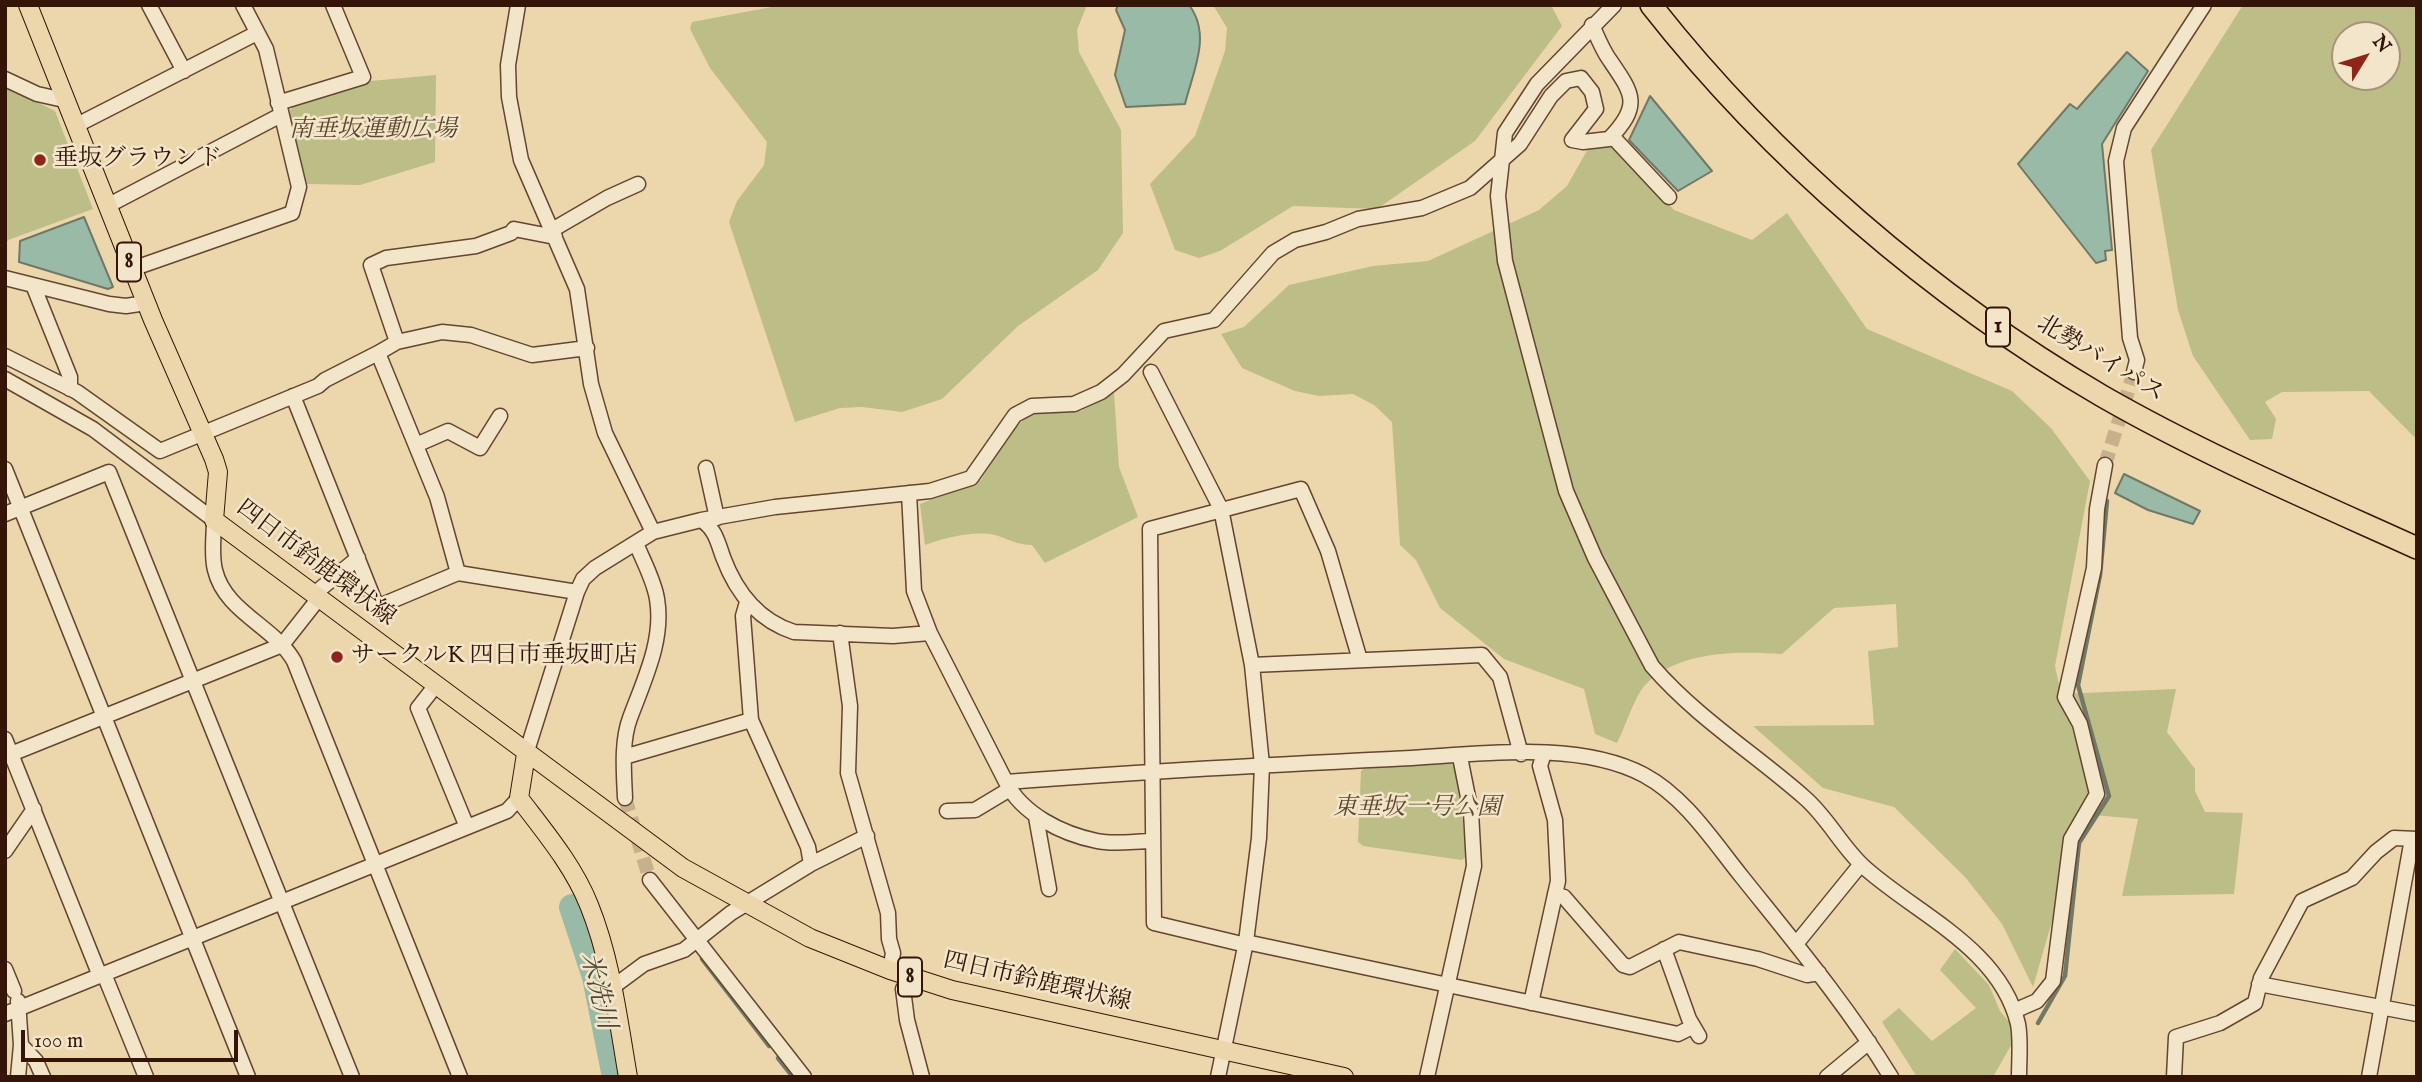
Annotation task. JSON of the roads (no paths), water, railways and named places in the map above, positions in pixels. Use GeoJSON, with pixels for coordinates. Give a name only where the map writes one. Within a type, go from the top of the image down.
{"type":"FeatureCollection","features":[{"type":"Feature","properties":{"kind":"highway","name":"北勢バイパス"},"geometry":{"type":"LineString","coordinates":[[1651,5],[1726,92],[1799,166],[1872,232],[2024,345],[2101,395],[2186,441],[2417,548]]}},
{"type":"Feature","properties":{"kind":"main road","name":"四日市鈴鹿環状線"},"geometry":{"type":"LineString","coordinates":[[32,7],[64,100],[218,472],[214,520],[683,868],[746,905],[810,937],[890,970],[994,1001],[1344,1077]]}},
{"type":"Feature","properties":{"kind":"main road"},"geometry":{"type":"LineString","coordinates":[[526,754],[519,797],[564,858],[589,904],[612,987],[628,1077]]}},
{"type":"Feature","properties":{"kind":"street"},"geometry":{"type":"LineString","coordinates":[[149,5],[184,71]]}},
{"type":"Feature","properties":{"kind":"street"},"geometry":{"type":"LineString","coordinates":[[132,269],[292,213],[299,187],[266,49],[243,5]]}},
{"type":"Feature","properties":{"kind":"street"},"geometry":{"type":"LineString","coordinates":[[107,206],[280,109],[363,77],[333,5]]}},
{"type":"Feature","properties":{"kind":"street"},"geometry":{"type":"LineString","coordinates":[[518,5],[508,65],[514,135],[526,176],[577,289],[591,384],[605,433],[653,532]]}},
{"type":"Feature","properties":{"kind":"street"},"geometry":{"type":"LineString","coordinates":[[1614,5],[1537,84],[1505,133],[1498,196],[1505,261],[1566,491],[1595,558],[1652,666],[1726,737],[1805,798],[1861,864],[1954,934],[1980,958],[2014,1011],[2018,1027],[2019,1077]]}},
{"type":"Feature","properties":{"kind":"street"},"geometry":{"type":"LineString","coordinates":[[2134,372],[2137,360],[2130,338],[2116,161],[2119,142],[2124,128],[2204,5]]}},
{"type":"Feature","properties":{"kind":"street"},"geometry":{"type":"LineString","coordinates":[[526,754],[577,592],[589,573],[653,532],[701,520],[775,507],[942,488],[971,478],[981,467],[1006,424],[1020,411],[1038,405],[1074,404],[1092,398],[1123,374],[1164,331],[1214,320],[1273,253],[1295,240],[1326,232],[1358,219],[1422,208],[1447,200],[1470,188],[1520,144],[1551,96],[1566,81],[1581,78],[1592,92],[1596,109],[1573,140],[1589,142],[1612,136],[1631,107],[1630,92],[1592,25]]}},
{"type":"Feature","properties":{"kind":"street"},"geometry":{"type":"LineString","coordinates":[[75,126],[257,33]]}},
{"type":"Feature","properties":{"kind":"street"},"geometry":{"type":"LineString","coordinates":[[5,79],[37,94],[64,100]]}},
{"type":"Feature","properties":{"kind":"street"},"geometry":{"type":"LineString","coordinates":[[1612,136],[1669,197]]}},
{"type":"Feature","properties":{"kind":"street"},"geometry":{"type":"LineString","coordinates":[[397,342],[371,265],[386,258],[476,246],[514,229],[553,234],[607,198],[638,184]]}},
{"type":"Feature","properties":{"kind":"street"},"geometry":{"type":"LineString","coordinates":[[5,278],[117,305],[146,303]]}},
{"type":"Feature","properties":{"kind":"street"},"geometry":{"type":"LineString","coordinates":[[33,285],[70,377],[71,389]]}},
{"type":"Feature","properties":{"kind":"street"},"geometry":{"type":"LineString","coordinates":[[5,356],[71,389],[160,451],[293,396],[397,342],[442,332],[471,335],[532,355],[587,348]]}},
{"type":"Feature","properties":{"kind":"street"},"geometry":{"type":"LineString","coordinates":[[378,353],[437,497],[458,573]]}},
{"type":"Feature","properties":{"kind":"street"},"geometry":{"type":"LineString","coordinates":[[1151,372],[1221,509],[1252,665],[1262,765],[1259,838],[1246,944],[1218,1077]]}},
{"type":"Feature","properties":{"kind":"street"},"geometry":{"type":"LineString","coordinates":[[5,379],[93,429],[214,520],[214,569],[219,583],[235,605],[282,645],[294,661],[460,1077]]}},
{"type":"Feature","properties":{"kind":"street"},"geometry":{"type":"LineString","coordinates":[[293,396],[377,607],[458,573],[577,592]]}},
{"type":"Feature","properties":{"kind":"street"},"geometry":{"type":"LineString","coordinates":[[416,445],[448,431],[480,447],[500,416]]}},
{"type":"Feature","properties":{"kind":"street"},"geometry":{"type":"LineString","coordinates":[[2014,1011],[2037,1001],[2053,981],[2071,839],[2097,794],[2080,724],[2065,697],[2094,568],[2097,509],[2105,465]]}},
{"type":"Feature","properties":{"kind":"street"},"geometry":{"type":"LineString","coordinates":[[706,468],[718,518]]}},
{"type":"Feature","properties":{"kind":"street"},"geometry":{"type":"LineString","coordinates":[[5,469],[248,1077]]}},
{"type":"Feature","properties":{"kind":"street"},"geometry":{"type":"LineString","coordinates":[[5,514],[109,472],[352,1077]]}},
{"type":"Feature","properties":{"kind":"street"},"geometry":{"type":"LineString","coordinates":[[1360,660],[1328,551],[1300,489],[1150,529],[1154,923],[1678,1034],[1696,1031],[1664,949]]}},
{"type":"Feature","properties":{"kind":"street"},"geometry":{"type":"LineString","coordinates":[[909,493],[914,590],[930,633],[1008,785],[1036,817],[1095,841],[1153,841]]}},
{"type":"Feature","properties":{"kind":"street"},"geometry":{"type":"LineString","coordinates":[[701,520],[712,528],[729,572],[747,602],[781,628],[794,632],[893,636],[930,633]]}},
{"type":"Feature","properties":{"kind":"street"},"geometry":{"type":"LineString","coordinates":[[625,798],[624,757],[629,720],[649,666],[658,627],[657,595],[636,543]]}},
{"type":"Feature","properties":{"kind":"street"},"geometry":{"type":"LineString","coordinates":[[11,754],[282,645],[316,596],[358,558]]}},
{"type":"Feature","properties":{"kind":"street"},"geometry":{"type":"LineString","coordinates":[[747,602],[743,616],[751,720],[808,848],[811,864]]}},
{"type":"Feature","properties":{"kind":"street"},"geometry":{"type":"LineString","coordinates":[[840,633],[850,706],[848,773],[888,913],[889,939],[893,953],[890,970]]}},
{"type":"Feature","properties":{"kind":"street"},"geometry":{"type":"LineString","coordinates":[[1252,665],[1482,655],[1500,677],[1521,754]]}},
{"type":"Feature","properties":{"kind":"street"},"geometry":{"type":"LineString","coordinates":[[436,685],[418,708],[467,827]]}},
{"type":"Feature","properties":{"kind":"street"},"geometry":{"type":"LineString","coordinates":[[624,757],[751,720]]}},
{"type":"Feature","properties":{"kind":"street"},"geometry":{"type":"LineString","coordinates":[[5,739],[146,1077]]}},
{"type":"Feature","properties":{"kind":"street"},"geometry":{"type":"LineString","coordinates":[[947,811],[975,810],[1008,785],[1151,771],[1544,753],[1601,759],[1643,774],[1661,786],[1694,818],[1819,973],[1891,1077]]}},
{"type":"Feature","properties":{"kind":"street"},"geometry":{"type":"LineString","coordinates":[[1531,1003],[1555,894],[1557,841],[1540,766],[1544,753]]}},
{"type":"Feature","properties":{"kind":"street"},"geometry":{"type":"LineString","coordinates":[[1427,1077],[1474,866],[1471,812],[1460,757]]}},
{"type":"Feature","properties":{"kind":"street"},"geometry":{"type":"LineString","coordinates":[[14,1003],[102,975],[507,811],[519,797]]}},
{"type":"Feature","properties":{"kind":"street"},"geometry":{"type":"LineString","coordinates":[[5,851],[34,809]]}},
{"type":"Feature","properties":{"kind":"street"},"geometry":{"type":"LineString","coordinates":[[1036,817],[1049,889]]}},
{"type":"Feature","properties":{"kind":"street"},"geometry":{"type":"LineString","coordinates":[[612,987],[644,964],[684,950],[731,913],[811,864],[867,836]]}},
{"type":"Feature","properties":{"kind":"street"},"geometry":{"type":"LineString","coordinates":[[2174,1077],[2176,1037],[2220,1023],[2255,1003],[2259,984],[2302,901],[2351,878],[2394,838],[2414,839],[2369,1077]]}},
{"type":"Feature","properties":{"kind":"street"},"geometry":{"type":"LineString","coordinates":[[1796,944],[1861,864]]}},
{"type":"Feature","properties":{"kind":"street"},"geometry":{"type":"LineString","coordinates":[[650,880],[804,1077]]}},
{"type":"Feature","properties":{"kind":"street"},"geometry":{"type":"LineString","coordinates":[[1555,894],[1564,897],[1623,965],[1630,967],[1679,942],[1758,958],[1807,975],[1819,973]]}},
{"type":"Feature","properties":{"kind":"street"},"geometry":{"type":"LineString","coordinates":[[5,969],[21,1045],[18,1077]]}},
{"type":"Feature","properties":{"kind":"street"},"geometry":{"type":"LineString","coordinates":[[2259,984],[2417,1014]]}},
{"type":"Feature","properties":{"kind":"street"},"geometry":{"type":"LineString","coordinates":[[903,989],[907,1020],[922,1077]]}},
{"type":"Feature","properties":{"kind":"street"},"geometry":{"type":"LineString","coordinates":[[1827,1077],[1869,1042]]}},
{"type":"Feature","properties":{"kind":"street"},"geometry":{"type":"LineString","coordinates":[[21,1045],[36,1062],[43,1077]]}},
{"type":"Feature","properties":{"kind":"waterway"},"geometry":{"type":"LineString","coordinates":[[2038,1023],[2065,976],[2079,843],[2109,796],[2078,685],[2100,575],[2107,501]]}},
{"type":"Feature","properties":{"kind":"waterway","name":"米洗川"},"geometry":{"type":"LineString","coordinates":[[572,907],[595,977],[615,1077]]}},
{"type":"Feature","properties":{"kind":"waterway"},"geometry":{"type":"LineString","coordinates":[[702,959],[769,1046]]}},
{"type":"Feature","properties":{"kind":"waterway"},"geometry":{"type":"LineString","coordinates":[[778,1058],[793,1077]]}},
{"type":"Feature","properties":{"kind":"tunnel"},"geometry":{"type":"LineString","coordinates":[[2105,465],[2134,372]]}},
{"type":"Feature","properties":{"kind":"tunnel"},"geometry":{"type":"LineString","coordinates":[[625,798],[650,880]]}},
{"type":"Feature","properties":{"kind":"place","name":"垂坂グラウンド"},"geometry":{"type":"Point","coordinates":[40,160]}},
{"type":"Feature","properties":{"kind":"place","name":"サークルK 四日市垂坂町店"},"geometry":{"type":"Point","coordinates":[337,657]}},
{"type":"Feature","properties":{"kind":"park label","name":"南垂坂運動広場"},"geometry":{"type":"Point","coordinates":[373,131]}},
{"type":"Feature","properties":{"kind":"park label","name":"東垂坂一号公園"},"geometry":{"type":"Point","coordinates":[1417,809]}}]}
